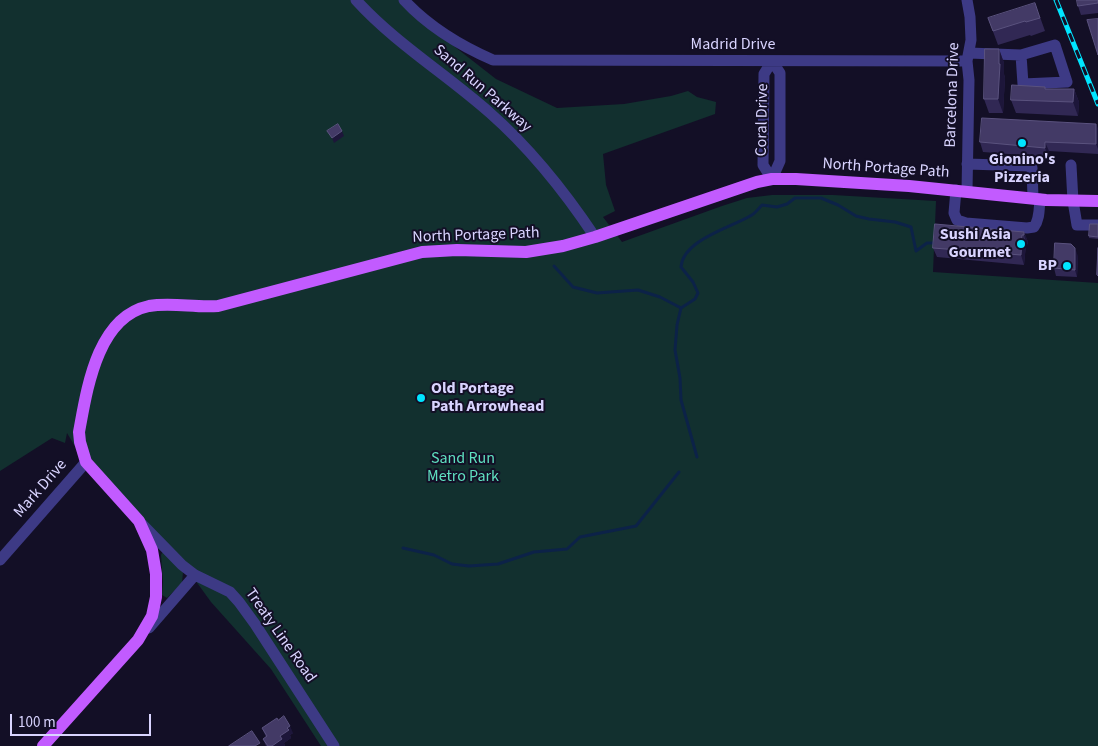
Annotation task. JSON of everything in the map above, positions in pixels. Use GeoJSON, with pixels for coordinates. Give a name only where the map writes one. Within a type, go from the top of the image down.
{"type":"FeatureCollection","features":[{"type":"Feature","properties":{"kind":"main road","name":"North Portage Path"},"geometry":{"type":"LineString","coordinates":[[43,746],[138,640],[152,616],[156,574],[152,550],[139,521],[86,462],[81,448],[79,432],[94,364],[100,348],[119,323],[132,314],[147,307],[162,304],[203,307],[218,306],[422,252],[457,250],[526,252],[563,246],[757,182],[772,179],[961,190],[1073,201],[1098,201]]}},
{"type":"Feature","properties":{"kind":"street","name":"Sand Run Parkway"},"geometry":{"type":"LineString","coordinates":[[356,0],[382,26],[490,113],[518,140],[563,192],[595,237]]}},
{"type":"Feature","properties":{"kind":"street","name":"Madrid Drive"},"geometry":{"type":"LineString","coordinates":[[404,0],[429,22],[469,49],[484,57],[499,60],[772,62],[968,57],[1021,55],[1055,45],[1068,82],[1023,84],[1021,55]]}},
{"type":"Feature","properties":{"kind":"street","name":"Barcelona Drive"},"geometry":{"type":"LineString","coordinates":[[967,0],[971,40],[968,57],[968,164],[954,213],[957,220],[966,223],[1034,227],[1039,215],[1036,198]]}},
{"type":"Feature","properties":{"kind":"street","name":"Coral Drive"},"geometry":{"type":"LineString","coordinates":[[772,62],[780,73],[780,161],[772,179],[763,165],[764,74],[772,62]]}},
{"type":"Feature","properties":{"kind":"street"},"geometry":{"type":"LineString","coordinates":[[968,164],[1031,166],[1036,198]]}},
{"type":"Feature","properties":{"kind":"street"},"geometry":{"type":"LineString","coordinates":[[1071,164],[1073,201],[1077,225],[1098,225]]}},
{"type":"Feature","properties":{"kind":"street","name":"Mark Drive"},"geometry":{"type":"LineString","coordinates":[[0,560],[86,462]]}},
{"type":"Feature","properties":{"kind":"street","name":"Treaty Line Road"},"geometry":{"type":"LineString","coordinates":[[139,521],[182,565],[195,575],[230,592],[239,602],[334,746]]}},
{"type":"Feature","properties":{"kind":"street","name":"North Portage Path"},"geometry":{"type":"LineString","coordinates":[[138,640],[195,575]]}},
{"type":"Feature","properties":{"kind":"green space","name":"Sand Run Metro Park"},"geometry":{"type":"Polygon","coordinates":[[[0,0],[399,0],[432,29],[496,79],[557,108],[624,104],[671,96],[688,91],[697,97],[716,102],[715,114],[603,154],[606,185],[615,211],[603,217],[622,242],[747,198],[772,195],[833,195],[936,201],[933,272],[1098,283],[1098,746],[321,746],[271,669],[211,602],[182,562],[76,448],[67,433],[65,443],[52,438],[0,471],[0,0]]]}},
{"type":"Feature","properties":{"kind":"green space"},"geometry":{"type":"Polygon","coordinates":[[[162,553],[165,553],[183,572],[182,583],[167,598],[162,595],[162,553]]]}},
{"type":"Feature","properties":{"kind":"building"},"geometry":{"type":"Polygon","coordinates":[[[1077,0],[1098,0],[1098,3],[1078,6],[1077,0]]]}},
{"type":"Feature","properties":{"kind":"building"},"geometry":{"type":"Polygon","coordinates":[[[1035,3],[1040,18],[993,31],[988,18],[1035,3]]]}},
{"type":"Feature","properties":{"kind":"building"},"geometry":{"type":"Polygon","coordinates":[[[1098,19],[1098,55],[1087,20],[1098,19]]]}},
{"type":"Feature","properties":{"kind":"building"},"geometry":{"type":"Polygon","coordinates":[[[985,49],[999,49],[998,99],[984,99],[985,49]]]}},
{"type":"Feature","properties":{"kind":"building"},"geometry":{"type":"Polygon","coordinates":[[[1012,85],[1045,87],[1045,89],[1074,89],[1073,102],[1011,100],[1012,85]]]}},
{"type":"Feature","properties":{"kind":"building"},"geometry":{"type":"Polygon","coordinates":[[[982,118],[1096,124],[1096,144],[1045,142],[1045,148],[980,142],[982,118]]]}},
{"type":"Feature","properties":{"kind":"building"},"geometry":{"type":"Polygon","coordinates":[[[338,124],[342,131],[332,138],[327,131],[338,124]]]}},
{"type":"Feature","properties":{"kind":"building"},"geometry":{"type":"Polygon","coordinates":[[[935,224],[1024,232],[1024,235],[1022,235],[1021,255],[933,248],[935,224]]]}},
{"type":"Feature","properties":{"kind":"building"},"geometry":{"type":"Polygon","coordinates":[[[1090,224],[1098,224],[1098,237],[1089,236],[1090,224]]]}},
{"type":"Feature","properties":{"kind":"building","name":"BP"},"geometry":{"type":"Polygon","coordinates":[[[1055,243],[1071,244],[1075,248],[1075,270],[1054,268],[1055,243]]]}},
{"type":"Feature","properties":{"kind":"building"},"geometry":{"type":"Polygon","coordinates":[[[284,716],[290,726],[287,728],[289,730],[280,736],[282,739],[272,746],[268,746],[263,739],[267,736],[262,728],[277,718],[278,720],[284,716]]]}},
{"type":"Feature","properties":{"kind":"building"},"geometry":{"type":"Polygon","coordinates":[[[252,731],[260,743],[255,746],[229,746],[252,731]]]}},
{"type":"Feature","properties":{"kind":"waterway"},"geometry":{"type":"LineString","coordinates":[[697,457],[681,400],[680,378],[675,350],[677,325],[681,308],[695,299],[698,293],[693,282],[681,267],[690,249],[698,242],[752,215],[762,205],[777,207],[787,204],[795,198],[821,198],[838,205],[856,216],[895,222],[911,227],[916,251],[927,243],[937,243]]}},
{"type":"Feature","properties":{"kind":"waterway"},"geometry":{"type":"LineString","coordinates":[[554,266],[573,287],[597,293],[638,290],[660,297],[681,308]]}},
{"type":"Feature","properties":{"kind":"waterway"},"geometry":{"type":"LineString","coordinates":[[403,548],[434,555],[452,564],[469,566],[498,564],[534,552],[567,549],[580,537],[636,526],[679,472]]}},
{"type":"Feature","properties":{"kind":"railway"},"geometry":{"type":"LineString","coordinates":[[1056,0],[1098,104]]}},
{"type":"Feature","properties":{"kind":"place","name":"Gionino's Pizzeria"},"geometry":{"type":"Point","coordinates":[1022,143]}},
{"type":"Feature","properties":{"kind":"place","name":"Sushi Asia Gourmet"},"geometry":{"type":"Point","coordinates":[1021,244]}},
{"type":"Feature","properties":{"kind":"place","name":"BP"},"geometry":{"type":"Point","coordinates":[1067,266]}},
{"type":"Feature","properties":{"kind":"place","name":"Old Portage Path Arrowhead"},"geometry":{"type":"Point","coordinates":[421,398]}}]}
